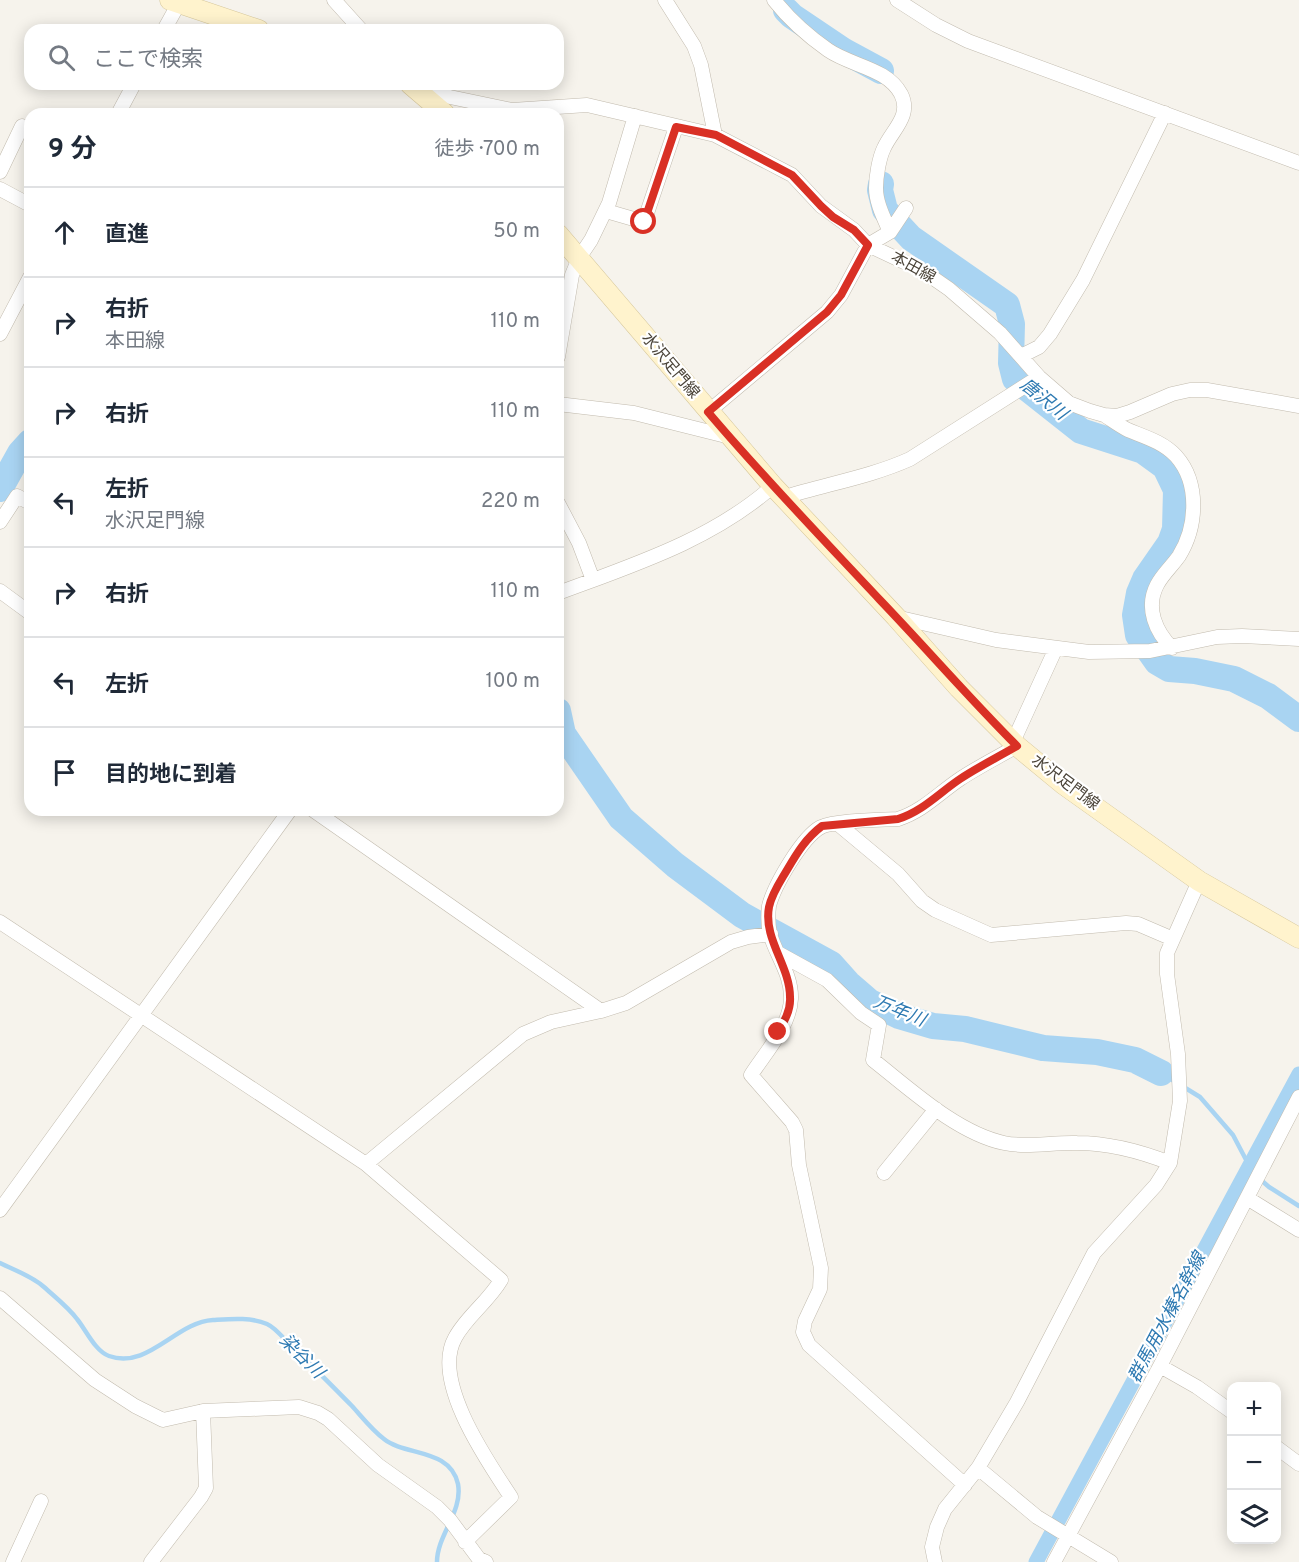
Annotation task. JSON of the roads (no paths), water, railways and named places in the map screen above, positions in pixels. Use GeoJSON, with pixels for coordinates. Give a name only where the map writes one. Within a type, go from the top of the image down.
{"type":"FeatureCollection","features":[{"type":"Feature","properties":{"kind":"main road"},"geometry":{"type":"LineString","coordinates":[[174,2],[241,24]]}},
{"type":"Feature","properties":{"kind":"main road"},"geometry":{"type":"LineString","coordinates":[[418,90],[438,108]]}},
{"type":"Feature","properties":{"kind":"main road","name":"水沢足門線"},"geometry":{"type":"LineString","coordinates":[[564,241],[730,437],[959,688],[1015,744],[1063,784],[1199,881],[1299,938]]}},
{"type":"Feature","properties":{"kind":"street"},"geometry":{"type":"LineString","coordinates":[[334,0],[356,24]]}},
{"type":"Feature","properties":{"kind":"street"},"geometry":{"type":"LineString","coordinates":[[664,0],[694,46],[701,65],[716,135]]}},
{"type":"Feature","properties":{"kind":"street"},"geometry":{"type":"LineString","coordinates":[[774,0],[802,30],[830,51],[885,77],[895,85],[902,97],[904,110],[902,118],[899,128],[884,149],[876,188],[882,214],[890,232]]}},
{"type":"Feature","properties":{"kind":"street"},"geometry":{"type":"LineString","coordinates":[[897,0],[936,26],[968,41],[1299,164]]}},
{"type":"Feature","properties":{"kind":"street"},"geometry":{"type":"LineString","coordinates":[[166,24],[174,2]]}},
{"type":"Feature","properties":{"kind":"street"},"geometry":{"type":"LineString","coordinates":[[121,108],[131,90]]}},
{"type":"Feature","properties":{"kind":"street","name":"本田線"},"geometry":{"type":"LineString","coordinates":[[429,90],[450,97],[502,108]]}},
{"type":"Feature","properties":{"kind":"street","name":"本田線"},"geometry":{"type":"LineString","coordinates":[[542,108],[586,105],[716,135],[792,175],[827,211],[854,230],[868,245],[923,271],[949,289],[1000,333],[1021,356],[1036,379],[1069,403],[1104,416],[1125,429],[1159,442],[1175,455],[1188,476],[1193,497],[1187,540],[1179,556],[1156,586],[1152,600],[1157,631],[1169,649]]}},
{"type":"Feature","properties":{"kind":"street"},"geometry":{"type":"LineString","coordinates":[[1021,356],[1039,347],[1050,334],[1083,280],[1165,113]]}},
{"type":"Feature","properties":{"kind":"street"},"geometry":{"type":"LineString","coordinates":[[564,322],[572,275],[606,211],[634,116]]}},
{"type":"Feature","properties":{"kind":"street"},"geometry":{"type":"LineString","coordinates":[[0,172],[22,126]]}},
{"type":"Feature","properties":{"kind":"street"},"geometry":{"type":"LineString","coordinates":[[606,211],[644,222],[676,127]]}},
{"type":"Feature","properties":{"kind":"street"},"geometry":{"type":"LineString","coordinates":[[0,189],[24,202]]}},
{"type":"Feature","properties":{"kind":"street"},"geometry":{"type":"LineString","coordinates":[[708,412],[827,312],[841,295],[868,245],[890,232],[906,208]]}},
{"type":"Feature","properties":{"kind":"street"},"geometry":{"type":"LineString","coordinates":[[0,334],[24,288]]}},
{"type":"Feature","properties":{"kind":"street"},"geometry":{"type":"LineString","coordinates":[[564,591],[672,550],[759,499],[779,491],[895,466],[910,459],[1036,379]]}},
{"type":"Feature","properties":{"kind":"street"},"geometry":{"type":"LineString","coordinates":[[1104,416],[1117,416],[1172,394],[1190,390],[1207,390],[1299,406]]}},
{"type":"Feature","properties":{"kind":"street"},"geometry":{"type":"LineString","coordinates":[[564,405],[634,413],[730,437]]}},
{"type":"Feature","properties":{"kind":"street"},"geometry":{"type":"LineString","coordinates":[[0,522],[17,496],[24,500]]}},
{"type":"Feature","properties":{"kind":"street"},"geometry":{"type":"LineString","coordinates":[[564,514],[579,543],[593,580]]}},
{"type":"Feature","properties":{"kind":"street"},"geometry":{"type":"LineString","coordinates":[[0,591],[24,609]]}},
{"type":"Feature","properties":{"kind":"street"},"geometry":{"type":"LineString","coordinates":[[896,617],[996,640],[1089,652],[1169,649],[1225,637],[1299,639]]}},
{"type":"Feature","properties":{"kind":"street"},"geometry":{"type":"LineString","coordinates":[[965,1485],[809,1345],[803,1332],[805,1321],[820,1289],[821,1268],[799,1165],[796,1130],[792,1122],[751,1075],[778,1032],[791,999],[788,979],[771,934],[769,909],[773,894],[796,855],[812,834],[822,826],[898,819],[910,815],[923,808],[960,779],[1015,744],[1056,648]]}},
{"type":"Feature","properties":{"kind":"street"},"geometry":{"type":"LineString","coordinates":[[0,1210],[286,816]]}},
{"type":"Feature","properties":{"kind":"street"},"geometry":{"type":"LineString","coordinates":[[322,816],[601,1011]]}},
{"type":"Feature","properties":{"kind":"street"},"geometry":{"type":"LineString","coordinates":[[838,824],[898,874],[922,901],[935,910],[991,935],[1126,923],[1138,924],[1173,939]]}},
{"type":"Feature","properties":{"kind":"street"},"geometry":{"type":"LineString","coordinates":[[935,1562],[932,1546],[945,1509],[978,1468],[1023,1392],[1094,1253],[1156,1185],[1170,1163],[1180,1096],[1180,1074],[1167,974],[1167,952],[1199,881]]}},
{"type":"Feature","properties":{"kind":"street"},"geometry":{"type":"LineString","coordinates":[[0,922],[366,1164],[501,1281],[456,1335],[449,1350],[456,1397],[468,1428],[511,1497],[465,1542]]}},
{"type":"Feature","properties":{"kind":"street"},"geometry":{"type":"LineString","coordinates":[[366,1164],[523,1034],[551,1022],[626,1003],[649,992],[731,942],[771,934]]}},
{"type":"Feature","properties":{"kind":"street"},"geometry":{"type":"LineString","coordinates":[[778,953],[826,980],[861,1013],[879,1025],[873,1060],[936,1109],[976,1132],[1004,1143],[1080,1143],[1131,1151],[1170,1163]]}},
{"type":"Feature","properties":{"kind":"street"},"geometry":{"type":"LineString","coordinates":[[1054,1562],[1160,1365],[1299,1097]]}},
{"type":"Feature","properties":{"kind":"street"},"geometry":{"type":"LineString","coordinates":[[884,1173],[936,1109]]}},
{"type":"Feature","properties":{"kind":"street"},"geometry":{"type":"LineString","coordinates":[[1250,1191],[1299,1230]]}},
{"type":"Feature","properties":{"kind":"street"},"geometry":{"type":"LineString","coordinates":[[0,1298],[95,1380],[135,1406],[163,1420],[203,1411],[299,1407],[318,1413],[328,1419],[378,1465],[437,1507],[479,1558],[486,1562]]}},
{"type":"Feature","properties":{"kind":"street"},"geometry":{"type":"LineString","coordinates":[[1160,1365],[1227,1408]]}},
{"type":"Feature","properties":{"kind":"street"},"geometry":{"type":"LineString","coordinates":[[151,1562],[206,1488],[203,1411]]}},
{"type":"Feature","properties":{"kind":"street"},"geometry":{"type":"LineString","coordinates":[[1281,1451],[1299,1464]]}},
{"type":"Feature","properties":{"kind":"street"},"geometry":{"type":"LineString","coordinates":[[978,1468],[1037,1517],[1111,1562]]}},
{"type":"Feature","properties":{"kind":"street"},"geometry":{"type":"LineString","coordinates":[[13,1562],[42,1501]]}},
{"type":"Feature","properties":{"kind":"waterway","name":"唐沢川"},"geometry":{"type":"LineString","coordinates":[[786,10],[844,51],[881,71]]}},
{"type":"Feature","properties":{"kind":"waterway","name":"唐沢川"},"geometry":{"type":"LineString","coordinates":[[881,184],[880,190],[885,210],[911,238],[1007,305],[1012,324],[1011,363],[1015,379],[1081,431],[1143,451],[1165,467],[1176,490],[1175,529],[1170,543],[1145,579],[1139,593],[1135,615],[1138,635],[1157,662],[1169,669],[1195,671],[1234,679],[1268,696],[1299,719]]}},
{"type":"Feature","properties":{"kind":"waterway","name":"万年川"},"geometry":{"type":"LineString","coordinates":[[0,489],[24,449]]}},
{"type":"Feature","properties":{"kind":"waterway","name":"万年川"},"geometry":{"type":"LineString","coordinates":[[564,735],[621,818],[675,865],[742,915],[831,964],[870,1002],[899,1016],[933,1026],[965,1029],[1043,1048],[1097,1052],[1135,1060],[1161,1073]]}},
{"type":"Feature","properties":{"kind":"waterway","name":"万年川"},"geometry":{"type":"LineString","coordinates":[[1161,1073],[1200,1097],[1233,1135],[1253,1173],[1269,1187],[1299,1206]]}},
{"type":"Feature","properties":{"kind":"waterway","name":"群馬用水榛名幹線"},"geometry":{"type":"LineString","coordinates":[[1036,1562],[1299,1074]]}},
{"type":"Feature","properties":{"kind":"waterway","name":"染谷川"},"geometry":{"type":"LineString","coordinates":[[0,1263],[28,1276],[44,1287],[73,1315],[99,1350],[109,1356],[123,1359],[136,1357],[187,1328],[213,1320],[247,1319],[270,1326],[384,1439],[403,1448],[437,1458],[453,1472],[459,1494],[454,1514],[441,1542],[437,1562]]}}]}
